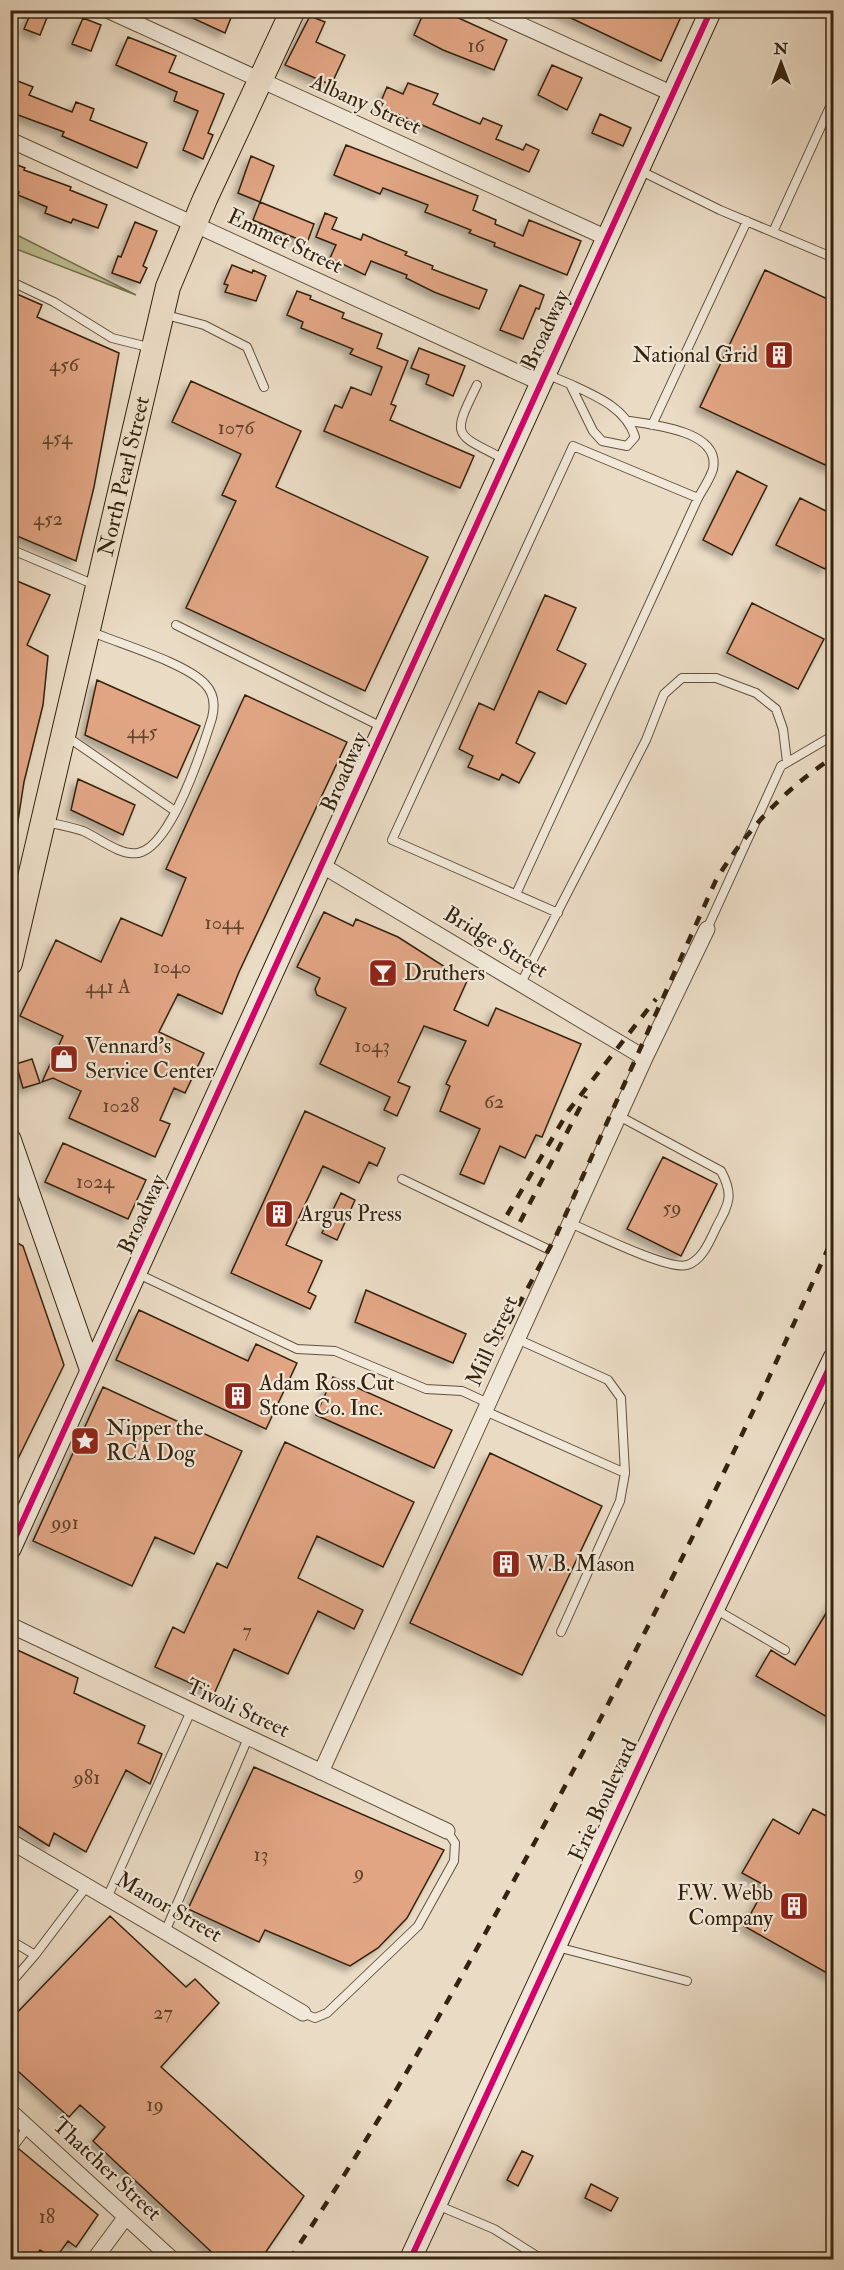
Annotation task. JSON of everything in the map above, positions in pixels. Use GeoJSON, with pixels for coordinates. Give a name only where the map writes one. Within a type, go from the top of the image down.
{"type":"FeatureCollection","features":[{"type":"Feature","properties":{"kind":"main road","name":"North Pearl Street"},"geometry":{"type":"LineString","coordinates":[[10,963],[168,287],[194,225],[293,10]]}},
{"type":"Feature","properties":{"kind":"street","name":"Albany Street"},"geometry":{"type":"LineString","coordinates":[[107,10],[607,238]]}},
{"type":"Feature","properties":{"kind":"street"},"geometry":{"type":"LineString","coordinates":[[488,10],[673,94]]}},
{"type":"Feature","properties":{"kind":"street","name":"Broadway"},"geometry":{"type":"LineString","coordinates":[[10,1549],[90,1368],[323,866],[383,727],[711,10]]}},
{"type":"Feature","properties":{"kind":"street","name":"Emmet Street"},"geometry":{"type":"LineString","coordinates":[[10,140],[194,225],[543,378]]}},
{"type":"Feature","properties":{"kind":"street","name":"Bridge Street"},"geometry":{"type":"LineString","coordinates":[[323,866],[645,1058]]}},
{"type":"Feature","properties":{"kind":"street","name":"Mill Street"},"geometry":{"type":"LineString","coordinates":[[321,1772],[645,1058],[707,929]]}},
{"type":"Feature","properties":{"kind":"street"},"geometry":{"type":"LineString","coordinates":[[10,1139],[90,1368]]}},
{"type":"Feature","properties":{"kind":"street","name":"Erie Boulevard"},"geometry":{"type":"LineString","coordinates":[[410,2259],[714,1608],[823,1390],[834,1358]]}},
{"type":"Feature","properties":{"kind":"street","name":"Tivoli Street"},"geometry":{"type":"LineString","coordinates":[[10,1625],[447,1830]]}},
{"type":"Feature","properties":{"kind":"street","name":"Manor Street"},"geometry":{"type":"LineString","coordinates":[[10,1841],[303,2013]]}},
{"type":"Feature","properties":{"kind":"street","name":"Thatcher Street"},"geometry":{"type":"LineString","coordinates":[[10,2111],[125,2218],[173,2259]]}},
{"type":"Feature","properties":{"kind":"street"},"geometry":{"type":"LineString","coordinates":[[94,2259],[125,2218]]}},
{"type":"Feature","properties":{"kind":"lane"},"geometry":{"type":"LineString","coordinates":[[773,232],[834,98]]}},
{"type":"Feature","properties":{"kind":"lane"},"geometry":{"type":"LineString","coordinates":[[638,170],[747,221],[834,258]]}},
{"type":"Feature","properties":{"kind":"lane"},"geometry":{"type":"LineString","coordinates":[[652,425],[747,221]]}},
{"type":"Feature","properties":{"kind":"lane"},"geometry":{"type":"LineString","coordinates":[[10,280],[54,302],[112,338],[153,348]]}},
{"type":"Feature","properties":{"kind":"lane"},"geometry":{"type":"LineString","coordinates":[[162,314],[204,325],[247,347],[264,387]]}},
{"type":"Feature","properties":{"kind":"lane"},"geometry":{"type":"LineString","coordinates":[[516,894],[712,470],[713,456],[705,444],[679,429],[630,421],[602,400],[570,384],[543,378]]}},
{"type":"Feature","properties":{"kind":"lane"},"geometry":{"type":"LineString","coordinates":[[570,384],[593,431],[602,441],[627,446],[635,437],[630,421]]}},
{"type":"Feature","properties":{"kind":"lane"},"geometry":{"type":"LineString","coordinates":[[477,385],[460,419],[461,430],[465,439],[506,460]]}},
{"type":"Feature","properties":{"kind":"lane"},"geometry":{"type":"LineString","coordinates":[[558,913],[392,840],[573,446],[698,498]]}},
{"type":"Feature","properties":{"kind":"lane"},"geometry":{"type":"LineString","coordinates":[[10,549],[97,586]]}},
{"type":"Feature","properties":{"kind":"lane"},"geometry":{"type":"LineString","coordinates":[[176,625],[383,727]]}},
{"type":"Feature","properties":{"kind":"lane"},"geometry":{"type":"LineString","coordinates":[[43,821],[82,831],[123,851],[139,853],[148,848],[165,831],[175,811],[201,754],[215,705],[207,685],[190,672],[86,630]]}},
{"type":"Feature","properties":{"kind":"lane"},"geometry":{"type":"LineString","coordinates":[[521,983],[646,740],[664,694],[682,678],[716,678],[756,693],[776,709],[783,729],[787,762]]}},
{"type":"Feature","properties":{"kind":"lane"},"geometry":{"type":"LineString","coordinates":[[62,734],[175,811]]}},
{"type":"Feature","properties":{"kind":"lane"},"geometry":{"type":"LineString","coordinates":[[707,929],[781,766],[834,735]]}},
{"type":"Feature","properties":{"kind":"lane"},"geometry":{"type":"LineString","coordinates":[[570,1223],[666,1264],[686,1266],[702,1255],[729,1204],[730,1186],[721,1171],[619,1116]]}},
{"type":"Feature","properties":{"kind":"lane"},"geometry":{"type":"LineString","coordinates":[[402,1179],[556,1253]]}},
{"type":"Feature","properties":{"kind":"lane"},"geometry":{"type":"LineString","coordinates":[[135,1272],[297,1349],[335,1351],[426,1389],[462,1391],[487,1407],[625,1473]]}},
{"type":"Feature","properties":{"kind":"lane"},"geometry":{"type":"LineString","coordinates":[[518,1339],[608,1380],[621,1398],[625,1473],[620,1501],[561,1632]]}},
{"type":"Feature","properties":{"kind":"lane"},"geometry":{"type":"LineString","coordinates":[[714,1608],[785,1650]]}},
{"type":"Feature","properties":{"kind":"lane"},"geometry":{"type":"LineString","coordinates":[[107,1898],[191,1711]]}},
{"type":"Feature","properties":{"kind":"lane"},"geometry":{"type":"LineString","coordinates":[[165,1932],[248,1738]]}},
{"type":"Feature","properties":{"kind":"lane"},"geometry":{"type":"LineString","coordinates":[[303,2013],[315,2018],[327,2013],[418,1926],[454,1861],[455,1844],[447,1830]]}},
{"type":"Feature","properties":{"kind":"lane"},"geometry":{"type":"LineString","coordinates":[[10,1984],[87,1886]]}},
{"type":"Feature","properties":{"kind":"lane"},"geometry":{"type":"LineString","coordinates":[[10,1940],[35,1955]]}},
{"type":"Feature","properties":{"kind":"lane"},"geometry":{"type":"LineString","coordinates":[[555,1947],[687,1981]]}},
{"type":"Feature","properties":{"kind":"lane"},"geometry":{"type":"LineString","coordinates":[[10,2151],[28,2127]]}},
{"type":"Feature","properties":{"kind":"lane"},"geometry":{"type":"LineString","coordinates":[[436,2204],[494,2229],[543,2259]]}},
{"type":"Feature","properties":{"kind":"green space"},"geometry":{"type":"Polygon","coordinates":[[[11,232],[136,295],[11,247],[11,232]]]}},
{"type":"Feature","properties":{"kind":"building"},"geometry":{"type":"Polygon","coordinates":[[[32,10],[50,10],[40,35],[24,29],[32,10]]]}},
{"type":"Feature","properties":{"kind":"building"},"geometry":{"type":"Polygon","coordinates":[[[175,10],[234,10],[225,33],[175,10]]]}},
{"type":"Feature","properties":{"kind":"building"},"geometry":{"type":"Polygon","coordinates":[[[425,10],[441,10],[507,40],[494,70],[443,50],[414,35],[425,10]]]}},
{"type":"Feature","properties":{"kind":"building"},"geometry":{"type":"Polygon","coordinates":[[[554,10],[684,10],[661,61],[554,10]]]}},
{"type":"Feature","properties":{"kind":"building"},"geometry":{"type":"Polygon","coordinates":[[[310,16],[325,22],[316,42],[345,55],[331,85],[285,65],[310,16]]]}},
{"type":"Feature","properties":{"kind":"building"},"geometry":{"type":"Polygon","coordinates":[[[83,18],[101,25],[91,51],[72,44],[83,18]]]}},
{"type":"Feature","properties":{"kind":"building"},"geometry":{"type":"Polygon","coordinates":[[[128,37],[176,56],[169,72],[224,94],[208,133],[213,135],[203,159],[183,150],[198,111],[174,101],[177,92],[116,65],[128,37]]]}},
{"type":"Feature","properties":{"kind":"building"},"geometry":{"type":"Polygon","coordinates":[[[552,65],[582,78],[567,110],[538,95],[552,65]]]}},
{"type":"Feature","properties":{"kind":"building"},"geometry":{"type":"Polygon","coordinates":[[[10,78],[33,87],[29,95],[72,112],[76,102],[94,109],[90,120],[147,143],[137,168],[62,136],[64,132],[10,112],[10,78]]]}},
{"type":"Feature","properties":{"kind":"building"},"geometry":{"type":"Polygon","coordinates":[[[408,83],[438,94],[433,104],[480,124],[483,118],[502,126],[496,139],[523,150],[526,144],[539,150],[529,172],[379,106],[387,87],[403,94],[408,83]]]}},
{"type":"Feature","properties":{"kind":"building"},"geometry":{"type":"Polygon","coordinates":[[[600,114],[631,128],[623,146],[592,133],[600,114]]]}},
{"type":"Feature","properties":{"kind":"building"},"geometry":{"type":"Polygon","coordinates":[[[346,145],[478,196],[473,210],[496,220],[495,224],[523,236],[529,220],[581,241],[567,275],[494,246],[495,243],[469,233],[471,230],[425,212],[428,205],[383,188],[380,194],[334,175],[346,145]]]}},
{"type":"Feature","properties":{"kind":"building"},"geometry":{"type":"Polygon","coordinates":[[[251,156],[274,166],[260,202],[238,193],[251,156]]]}},
{"type":"Feature","properties":{"kind":"building"},"geometry":{"type":"Polygon","coordinates":[[[10,162],[25,168],[24,170],[71,187],[70,190],[107,205],[98,228],[73,219],[71,223],[45,213],[47,207],[18,195],[19,192],[16,191],[10,204],[10,162]]]}},
{"type":"Feature","properties":{"kind":"building"},"geometry":{"type":"Polygon","coordinates":[[[260,202],[314,224],[307,243],[253,220],[260,202]]]}},
{"type":"Feature","properties":{"kind":"building"},"geometry":{"type":"Polygon","coordinates":[[[325,213],[337,218],[332,229],[361,240],[363,234],[407,252],[405,255],[433,266],[432,269],[487,290],[479,309],[434,292],[406,278],[407,275],[371,261],[365,275],[330,258],[336,245],[316,237],[325,213]]]}},
{"type":"Feature","properties":{"kind":"building"},"geometry":{"type":"Polygon","coordinates":[[[135,222],[157,231],[143,266],[147,268],[140,283],[112,273],[135,222]]]}},
{"type":"Feature","properties":{"kind":"building"},"geometry":{"type":"Polygon","coordinates":[[[232,265],[266,276],[256,301],[225,292],[228,285],[224,284],[232,265]]]}},
{"type":"Feature","properties":{"kind":"building","name":"National Grid"},"geometry":{"type":"Polygon","coordinates":[[[765,270],[834,302],[834,469],[700,407],[765,270]]]}},
{"type":"Feature","properties":{"kind":"building"},"geometry":{"type":"Polygon","coordinates":[[[520,285],[544,295],[523,339],[500,330],[520,285]]]}},
{"type":"Feature","properties":{"kind":"building"},"geometry":{"type":"Polygon","coordinates":[[[10,291],[42,305],[37,317],[119,353],[94,487],[76,561],[10,533],[10,291]]]}},
{"type":"Feature","properties":{"kind":"building"},"geometry":{"type":"Polygon","coordinates":[[[297,291],[344,313],[342,318],[382,334],[377,348],[408,361],[391,404],[396,406],[390,420],[474,456],[460,488],[324,431],[335,405],[342,408],[351,387],[371,395],[382,367],[350,354],[353,349],[301,328],[303,322],[287,315],[297,291]]]}},
{"type":"Feature","properties":{"kind":"building"},"geometry":{"type":"Polygon","coordinates":[[[419,348],[465,366],[453,396],[426,384],[429,375],[411,368],[419,348]]]}},
{"type":"Feature","properties":{"kind":"building"},"geometry":{"type":"Polygon","coordinates":[[[191,381],[301,431],[276,487],[428,557],[365,691],[186,608],[236,501],[222,495],[241,454],[172,422],[191,381]]]}},
{"type":"Feature","properties":{"kind":"building"},"geometry":{"type":"Polygon","coordinates":[[[737,471],[767,486],[732,555],[703,540],[737,471]]]}},
{"type":"Feature","properties":{"kind":"building"},"geometry":{"type":"Polygon","coordinates":[[[800,498],[834,515],[834,552],[825,569],[776,545],[800,498]]]}},
{"type":"Feature","properties":{"kind":"building"},"geometry":{"type":"Polygon","coordinates":[[[10,578],[50,595],[27,645],[48,656],[43,705],[24,782],[17,827],[10,826],[10,578]]]}},
{"type":"Feature","properties":{"kind":"building"},"geometry":{"type":"Polygon","coordinates":[[[545,595],[576,608],[557,650],[586,664],[566,704],[539,691],[516,743],[535,753],[519,783],[502,774],[499,780],[468,767],[473,756],[459,749],[479,703],[494,710],[545,595]]]}},
{"type":"Feature","properties":{"kind":"building"},"geometry":{"type":"Polygon","coordinates":[[[752,603],[824,639],[798,689],[727,653],[752,603]]]}},
{"type":"Feature","properties":{"kind":"building"},"geometry":{"type":"Polygon","coordinates":[[[97,680],[200,726],[177,778],[85,735],[97,680]]]}},
{"type":"Feature","properties":{"kind":"building"},"geometry":{"type":"Polygon","coordinates":[[[245,695],[347,742],[239,972],[222,1014],[178,994],[159,1032],[204,1053],[185,1093],[174,1088],[160,1120],[170,1124],[155,1157],[69,1118],[81,1091],[53,1078],[42,1082],[63,1036],[20,1016],[56,940],[101,962],[121,918],[162,936],[186,878],[166,869],[245,695]]]}},
{"type":"Feature","properties":{"kind":"building"},"geometry":{"type":"Polygon","coordinates":[[[78,779],[135,805],[123,835],[71,810],[78,779]]]}},
{"type":"Feature","properties":{"kind":"building"},"geometry":{"type":"Polygon","coordinates":[[[324,912],[353,926],[356,919],[398,937],[467,981],[454,1010],[488,1026],[496,1008],[581,1044],[542,1137],[536,1135],[525,1158],[500,1146],[484,1184],[460,1174],[480,1129],[440,1111],[450,1086],[446,1084],[466,1041],[424,1026],[398,1082],[410,1087],[397,1116],[384,1110],[390,1097],[320,1064],[346,1008],[317,995],[315,989],[320,978],[297,967],[324,912]]]}},
{"type":"Feature","properties":{"kind":"building"},"geometry":{"type":"Polygon","coordinates":[[[32,1059],[40,1083],[23,1088],[16,1064],[32,1059]]]}},
{"type":"Feature","properties":{"kind":"building","name":"Argus Press"},"geometry":{"type":"Polygon","coordinates":[[[305,1111],[385,1148],[377,1166],[369,1162],[359,1183],[323,1166],[286,1245],[322,1261],[308,1292],[316,1296],[310,1309],[231,1273],[305,1111]]]}},
{"type":"Feature","properties":{"kind":"building"},"geometry":{"type":"Polygon","coordinates":[[[63,1143],[146,1180],[128,1219],[45,1182],[63,1143]]]}},
{"type":"Feature","properties":{"kind":"building"},"geometry":{"type":"Polygon","coordinates":[[[663,1157],[717,1184],[681,1256],[627,1229],[663,1157]]]}},
{"type":"Feature","properties":{"kind":"building"},"geometry":{"type":"Polygon","coordinates":[[[341,1193],[355,1200],[337,1240],[322,1233],[341,1193]]]}},
{"type":"Feature","properties":{"kind":"building"},"geometry":{"type":"Polygon","coordinates":[[[10,1239],[23,1246],[64,1365],[10,1475],[10,1239]]]}},
{"type":"Feature","properties":{"kind":"building"},"geometry":{"type":"Polygon","coordinates":[[[366,1290],[466,1334],[453,1363],[355,1322],[366,1290]]]}},
{"type":"Feature","properties":{"kind":"building","name":"Adam Ross Cut Stone Co. Inc."},"geometry":{"type":"Polygon","coordinates":[[[139,1310],[248,1361],[256,1344],[297,1363],[266,1429],[116,1360],[139,1310]]]}},
{"type":"Feature","properties":{"kind":"building"},"geometry":{"type":"Polygon","coordinates":[[[333,1377],[452,1430],[434,1468],[316,1415],[333,1377]]]}},
{"type":"Feature","properties":{"kind":"building"},"geometry":{"type":"Polygon","coordinates":[[[103,1387],[242,1451],[194,1554],[155,1537],[132,1586],[33,1541],[103,1387]]]}},
{"type":"Feature","properties":{"kind":"building"},"geometry":{"type":"Polygon","coordinates":[[[285,1442],[414,1502],[383,1567],[317,1536],[298,1578],[363,1610],[354,1629],[318,1611],[288,1674],[234,1649],[214,1694],[155,1667],[173,1627],[184,1633],[217,1563],[227,1568],[285,1442]]]}},
{"type":"Feature","properties":{"kind":"building","name":"W.B. Mason"},"geometry":{"type":"Polygon","coordinates":[[[490,1453],[602,1506],[522,1675],[410,1623],[490,1453]]]}},
{"type":"Feature","properties":{"kind":"building"},"geometry":{"type":"Polygon","coordinates":[[[834,1600],[834,1721],[756,1676],[771,1650],[795,1665],[834,1600]]]}},
{"type":"Feature","properties":{"kind":"building"},"geometry":{"type":"Polygon","coordinates":[[[13,1648],[78,1678],[74,1693],[145,1726],[138,1743],[162,1754],[150,1784],[126,1770],[86,1852],[54,1833],[49,1846],[10,1821],[10,1656],[13,1648]]]}},
{"type":"Feature","properties":{"kind":"building"},"geometry":{"type":"Polygon","coordinates":[[[254,1767],[444,1850],[407,1918],[378,1948],[350,1966],[265,1930],[259,1942],[188,1909],[254,1767]]]}},
{"type":"Feature","properties":{"kind":"building","name":"F.W. Webb Company"},"geometry":{"type":"Polygon","coordinates":[[[813,1809],[834,1820],[834,1977],[744,1926],[766,1886],[742,1873],[773,1819],[799,1834],[813,1809]]]}},
{"type":"Feature","properties":{"kind":"building"},"geometry":{"type":"Polygon","coordinates":[[[110,1916],[186,1987],[195,1979],[219,2003],[161,2067],[304,2196],[261,2259],[219,2259],[93,2141],[105,2127],[80,2105],[69,2117],[10,2064],[10,2020],[110,1916]]]}},
{"type":"Feature","properties":{"kind":"building"},"geometry":{"type":"Polygon","coordinates":[[[19,2149],[98,2215],[76,2247],[68,2241],[55,2259],[40,2250],[33,2259],[10,2259],[10,2157],[19,2149]]]}},
{"type":"Feature","properties":{"kind":"building"},"geometry":{"type":"Polygon","coordinates":[[[522,2151],[533,2156],[518,2186],[507,2180],[522,2151]]]}},
{"type":"Feature","properties":{"kind":"building"},"geometry":{"type":"Polygon","coordinates":[[[591,2184],[618,2198],[611,2211],[585,2198],[591,2184]]]}},
{"type":"Feature","properties":{"kind":"railway"},"geometry":{"type":"LineString","coordinates":[[499,1341],[556,1236],[716,880],[740,844],[768,812],[799,782],[834,757]]}},
{"type":"Feature","properties":{"kind":"railway"},"geometry":{"type":"LineString","coordinates":[[507,1215],[569,1110],[656,999]]}},
{"type":"Feature","properties":{"kind":"railway"},"geometry":{"type":"LineString","coordinates":[[520,1222],[586,1096]]}},
{"type":"Feature","properties":{"kind":"railway"},"geometry":{"type":"LineString","coordinates":[[289,2260],[408,2069],[464,1972],[560,1795],[643,1637],[760,1397],[834,1235]]}},
{"type":"Feature","properties":{"kind":"cycle path"},"geometry":{"type":"LineString","coordinates":[[10,1549],[711,10]]}},
{"type":"Feature","properties":{"kind":"cycle path"},"geometry":{"type":"LineString","coordinates":[[410,2260],[663,1714],[834,1358]]}},
{"type":"Feature","properties":{"kind":"place","name":"National Grid"},"geometry":{"type":"Point","coordinates":[779,355]}},
{"type":"Feature","properties":{"kind":"place","name":"Druthers"},"geometry":{"type":"Point","coordinates":[383,973]}},
{"type":"Feature","properties":{"kind":"place","name":"Vennard's Service Center"},"geometry":{"type":"Point","coordinates":[64,1059]}},
{"type":"Feature","properties":{"kind":"place","name":"Argus Press"},"geometry":{"type":"Point","coordinates":[279,1214]}},
{"type":"Feature","properties":{"kind":"place","name":"Adam Ross Cut Stone Co. Inc."},"geometry":{"type":"Point","coordinates":[238,1396]}},
{"type":"Feature","properties":{"kind":"place","name":"Nipper the RCA Dog"},"geometry":{"type":"Point","coordinates":[85,1441]}},
{"type":"Feature","properties":{"kind":"place","name":"W.B. Mason"},"geometry":{"type":"Point","coordinates":[506,1564]}},
{"type":"Feature","properties":{"kind":"place","name":"F.W. Webb Company"},"geometry":{"type":"Point","coordinates":[794,1906]}}]}
